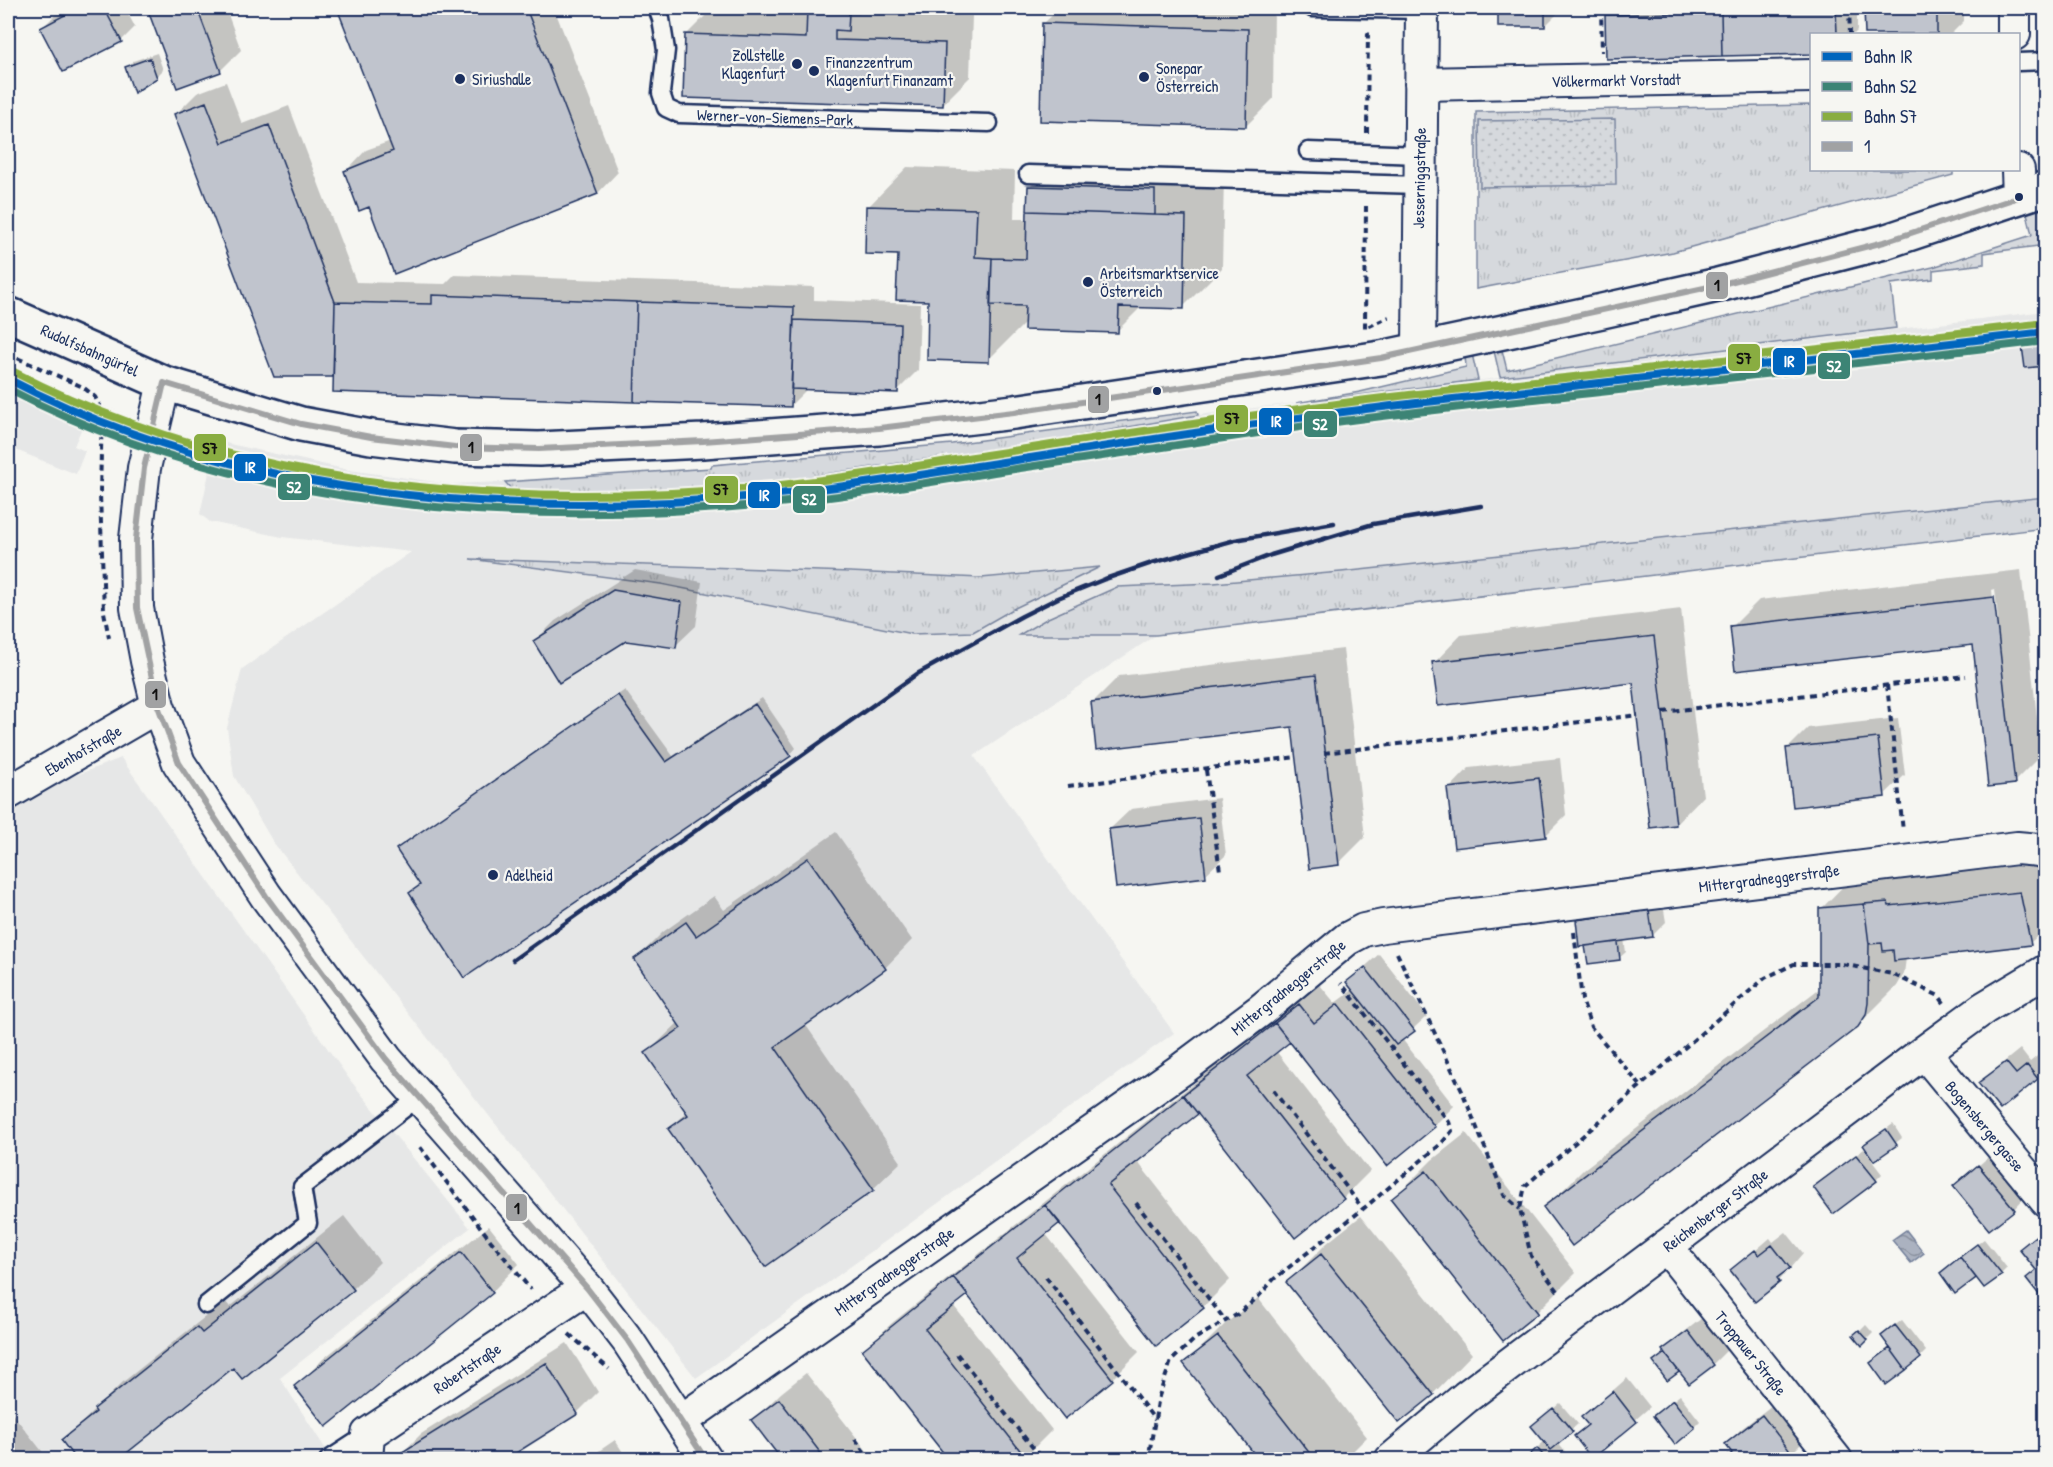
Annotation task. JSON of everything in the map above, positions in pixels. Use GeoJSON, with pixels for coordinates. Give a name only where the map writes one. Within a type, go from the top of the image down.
{"type":"FeatureCollection","features":[{"type":"Feature","properties":{"kind":"street"},"geometry":{"type":"LineString","coordinates":[[2014,8],[2014,33]]}},
{"type":"Feature","properties":{"kind":"street","name":"Jesserniggstraße"},"geometry":{"type":"LineString","coordinates":[[1419,349],[1422,9]]}},
{"type":"Feature","properties":{"kind":"street","name":"Völkermarkt Vorstadt"},"geometry":{"type":"LineString","coordinates":[[1421,84],[1810,76]]}},
{"type":"Feature","properties":{"kind":"street","name":"Rudolfsbahngürtel"},"geometry":{"type":"LineString","coordinates":[[8,314],[164,383],[301,424],[371,437],[455,447],[538,449],[703,441],[879,428],[1014,412],[1380,358],[1718,285],[1884,242],[2027,185]]}},
{"type":"Feature","properties":{"kind":"street"},"geometry":{"type":"LineString","coordinates":[[164,383],[144,468],[136,539],[137,608],[158,706],[179,763],[248,870],[386,1059],[587,1288],[628,1341],[706,1460]]}},
{"type":"Feature","properties":{"kind":"street","name":"Ebenhofstraße"},"geometry":{"type":"LineString","coordinates":[[8,794],[158,706]]}},
{"type":"Feature","properties":{"kind":"street","name":"Mittergradneggerstraße"},"geometry":{"type":"LineString","coordinates":[[681,1422],[1182,1069],[1261,1011],[1347,939],[1365,930],[2017,848],[2046,853]]}},
{"type":"Feature","properties":{"kind":"street","name":"Reichenberger Straße"},"geometry":{"type":"LineString","coordinates":[[1391,1460],[1466,1397],[1960,1025],[2046,971]]}},
{"type":"Feature","properties":{"kind":"street","name":"Bogensbergergasse"},"geometry":{"type":"LineString","coordinates":[[1924,1052],[2046,1200]]}},
{"type":"Feature","properties":{"kind":"street","name":"Troppauer Straße"},"geometry":{"type":"LineString","coordinates":[[1666,1246],[1836,1460]]}},
{"type":"Feature","properties":{"kind":"street","name":"Robertstraße"},"geometry":{"type":"LineString","coordinates":[[367,1447],[587,1288]]}},
{"type":"Feature","properties":{"kind":"lane","name":"Werner-von-Siemens-Park"},"geometry":{"type":"LineString","coordinates":[[657,8],[666,50],[661,93],[666,108],[678,114],[989,123]]}},
{"type":"Feature","properties":{"kind":"lane"},"geometry":{"type":"LineString","coordinates":[[1312,8],[1422,9]]}},
{"type":"Feature","properties":{"kind":"lane"},"geometry":{"type":"LineString","coordinates":[[2020,62],[2046,61]]}},
{"type":"Feature","properties":{"kind":"lane"},"geometry":{"type":"LineString","coordinates":[[1308,151],[1419,170]]}},
{"type":"Feature","properties":{"kind":"lane"},"geometry":{"type":"LineString","coordinates":[[1028,174],[1419,170]]}},
{"type":"Feature","properties":{"kind":"lane"},"geometry":{"type":"LineString","coordinates":[[207,1305],[308,1222],[302,1187],[418,1098]]}},
{"type":"Feature","properties":{"kind":"lane"},"geometry":{"type":"LineString","coordinates":[[328,1460],[367,1447]]}},
{"type":"Feature","properties":{"kind":"path"},"geometry":{"type":"LineString","coordinates":[[1601,8],[1602,80]]}},
{"type":"Feature","properties":{"kind":"path"},"geometry":{"type":"LineString","coordinates":[[1849,8],[1850,33]]}},
{"type":"Feature","properties":{"kind":"path"},"geometry":{"type":"LineString","coordinates":[[1663,712],[1966,676]]}},
{"type":"Feature","properties":{"kind":"path"},"geometry":{"type":"LineString","coordinates":[[1887,685],[1906,862]]}},
{"type":"Feature","properties":{"kind":"path"},"geometry":{"type":"LineString","coordinates":[[1324,753],[1638,715]]}},
{"type":"Feature","properties":{"kind":"path"},"geometry":{"type":"LineString","coordinates":[[1068,786],[1296,758]]}},
{"type":"Feature","properties":{"kind":"path"},"geometry":{"type":"LineString","coordinates":[[1206,770],[1221,871]]}},
{"type":"Feature","properties":{"kind":"path"},"geometry":{"type":"LineString","coordinates":[[1571,903],[1582,1000],[1591,1027],[1640,1085]]}},
{"type":"Feature","properties":{"kind":"path"},"geometry":{"type":"LineString","coordinates":[[1383,926],[1462,1091],[1504,1195],[1520,1209]]}},
{"type":"Feature","properties":{"kind":"path"},"geometry":{"type":"LineString","coordinates":[[1148,1460],[1159,1396],[1171,1361],[1196,1338],[1238,1314],[1274,1279],[1363,1209],[1441,1144],[1452,1131],[1449,1122],[1322,959]]}},
{"type":"Feature","properties":{"kind":"path"},"geometry":{"type":"LineString","coordinates":[[1576,1314],[1531,1256],[1520,1209],[1525,1186],[1765,978],[1794,964],[1842,964],[1892,974],[1939,996],[1960,1025]]}},
{"type":"Feature","properties":{"kind":"path"},"geometry":{"type":"LineString","coordinates":[[1273,1090],[1363,1209]]}},
{"type":"Feature","properties":{"kind":"path"},"geometry":{"type":"LineString","coordinates":[[1136,1203],[1226,1320]]}},
{"type":"Feature","properties":{"kind":"path"},"geometry":{"type":"LineString","coordinates":[[1046,1277],[1155,1421]]}},
{"type":"Feature","properties":{"kind":"path"},"geometry":{"type":"LineString","coordinates":[[957,1354],[1043,1460]]}},
{"type":"Feature","properties":{"kind":"path"},"geometry":{"type":"LineString","coordinates":[[855,1439],[870,1460]]}},
{"type":"Feature","properties":{"kind":"shaded area"},"geometry":{"type":"Polygon","coordinates":[[[2045,311],[2045,497],[1341,572],[1214,583],[1117,587],[1020,634],[1156,635],[974,756],[1174,1033],[696,1378],[273,842],[234,776],[227,728],[242,669],[411,552],[282,537],[210,522],[200,514],[216,441],[349,470],[450,484],[505,482],[515,493],[625,492],[765,483],[1041,442],[1198,415],[2045,311]],[[479,560],[661,584],[973,632],[1015,608],[1098,567],[981,578],[479,560]]]}},
{"type":"Feature","properties":{"kind":"shaded area"},"geometry":{"type":"Polygon","coordinates":[[[8,363],[71,395],[64,415],[84,423],[74,446],[85,451],[76,474],[8,447],[8,363]]]}},
{"type":"Feature","properties":{"kind":"shaded area"},"geometry":{"type":"Polygon","coordinates":[[[121,758],[350,1080],[470,1228],[280,1378],[332,1459],[8,1460],[8,811],[48,786],[121,758]]]}},
{"type":"Feature","properties":{"kind":"green space"},"geometry":{"type":"Polygon","coordinates":[[[1810,105],[1810,171],[1953,171],[1953,175],[1673,252],[1476,289],[1476,112],[1810,105]]]}},
{"type":"Feature","properties":{"kind":"green space"},"geometry":{"type":"Polygon","coordinates":[[[1615,119],[1616,185],[1480,187],[1479,121],[1615,119]]]}},
{"type":"Feature","properties":{"kind":"green space"},"geometry":{"type":"Polygon","coordinates":[[[2043,209],[2045,211],[2045,264],[2040,265],[2038,246],[1984,253],[1984,264],[1933,270],[1933,279],[1891,284],[1896,328],[1500,377],[1494,351],[1502,350],[1507,370],[1933,267],[2032,235],[2027,213],[2043,209]]]}},
{"type":"Feature","properties":{"kind":"green space"},"geometry":{"type":"Polygon","coordinates":[[[1472,354],[1478,380],[1296,403],[1360,392],[1466,367],[1465,356],[1472,354]]]}},
{"type":"Feature","properties":{"kind":"green space"},"geometry":{"type":"Polygon","coordinates":[[[1197,411],[1198,415],[1041,442],[765,483],[625,492],[515,493],[505,482],[711,468],[712,465],[952,444],[1197,411]]]}},
{"type":"Feature","properties":{"kind":"green space"},"geometry":{"type":"Polygon","coordinates":[[[2045,497],[2045,528],[1156,635],[1019,635],[1048,618],[1117,587],[1214,583],[1341,572],[2045,497]]]}},
{"type":"Feature","properties":{"kind":"green space"},"geometry":{"type":"Polygon","coordinates":[[[470,559],[981,578],[1100,567],[1015,608],[973,632],[912,634],[661,584],[470,559]]]}},
{"type":"Feature","properties":{"kind":"water"},"geometry":{"type":"Polygon","coordinates":[[[1906,1230],[1924,1253],[1911,1263],[1892,1240],[1906,1230]]]}},
{"type":"Feature","properties":{"kind":"building"},"geometry":{"type":"Polygon","coordinates":[[[78,8],[104,8],[122,42],[63,72],[40,28],[78,8]]]}},
{"type":"Feature","properties":{"kind":"building"},"geometry":{"type":"Polygon","coordinates":[[[147,8],[197,8],[221,72],[177,88],[147,8]]]}},
{"type":"Feature","properties":{"kind":"building","name":"Siriushalle"},"geometry":{"type":"Polygon","coordinates":[[[337,8],[526,8],[598,194],[394,274],[369,207],[359,211],[344,171],[393,151],[337,8]]]}},
{"type":"Feature","properties":{"kind":"building","name":"Finanzzentrum Klagenfurt Finanzamt"},"geometry":{"type":"Polygon","coordinates":[[[807,8],[859,8],[859,13],[849,13],[848,31],[835,30],[835,40],[945,43],[943,106],[683,98],[685,34],[806,38],[807,8]]]}},
{"type":"Feature","properties":{"kind":"building"},"geometry":{"type":"Polygon","coordinates":[[[1498,8],[1545,8],[1545,27],[1498,27],[1498,8]]]}},
{"type":"Feature","properties":{"kind":"building"},"geometry":{"type":"Polygon","coordinates":[[[1836,8],[1837,33],[1810,33],[1810,54],[1722,56],[1721,12],[1836,8]]]}},
{"type":"Feature","properties":{"kind":"building"},"geometry":{"type":"Polygon","coordinates":[[[1864,8],[1937,8],[1937,33],[1865,33],[1864,8]]]}},
{"type":"Feature","properties":{"kind":"building"},"geometry":{"type":"Polygon","coordinates":[[[1721,12],[1722,56],[1606,59],[1605,15],[1721,12]]]}},
{"type":"Feature","properties":{"kind":"building"},"geometry":{"type":"Polygon","coordinates":[[[1042,23],[1248,29],[1246,127],[1040,121],[1042,23]]]}},
{"type":"Feature","properties":{"kind":"building"},"geometry":{"type":"Polygon","coordinates":[[[150,58],[157,78],[134,93],[125,67],[150,58]]]}},
{"type":"Feature","properties":{"kind":"building"},"geometry":{"type":"Polygon","coordinates":[[[206,102],[222,143],[269,125],[335,302],[333,377],[274,377],[174,114],[206,102]]]}},
{"type":"Feature","properties":{"kind":"building"},"geometry":{"type":"Polygon","coordinates":[[[1028,186],[1155,190],[1155,215],[1027,211],[1028,186]]]}},
{"type":"Feature","properties":{"kind":"building"},"geometry":{"type":"Polygon","coordinates":[[[866,206],[977,209],[975,257],[992,258],[989,362],[927,360],[928,301],[896,300],[898,255],[865,254],[866,206]]]}},
{"type":"Feature","properties":{"kind":"building","name":"Arbeitsmarktservice Österreich"},"geometry":{"type":"Polygon","coordinates":[[[1027,211],[1186,216],[1184,309],[1119,307],[1118,333],[1024,330],[1025,306],[990,305],[992,258],[1026,259],[1027,211]]]}},
{"type":"Feature","properties":{"kind":"building"},"geometry":{"type":"Polygon","coordinates":[[[432,295],[637,302],[634,402],[333,392],[335,302],[432,304],[432,295]]]}},
{"type":"Feature","properties":{"kind":"building"},"geometry":{"type":"Polygon","coordinates":[[[637,302],[794,307],[791,407],[634,402],[637,302]]]}},
{"type":"Feature","properties":{"kind":"building"},"geometry":{"type":"Polygon","coordinates":[[[794,320],[900,324],[898,393],[791,389],[794,320]]]}},
{"type":"Feature","properties":{"kind":"building"},"geometry":{"type":"Polygon","coordinates":[[[2046,343],[2046,366],[2025,368],[2022,346],[2046,343]]]}},
{"type":"Feature","properties":{"kind":"building"},"geometry":{"type":"Polygon","coordinates":[[[613,590],[682,602],[676,648],[626,641],[559,683],[533,641],[613,590]]]}},
{"type":"Feature","properties":{"kind":"building"},"geometry":{"type":"Polygon","coordinates":[[[1994,597],[2015,784],[1988,787],[1973,645],[1735,671],[1730,626],[1994,597]]]}},
{"type":"Feature","properties":{"kind":"building"},"geometry":{"type":"Polygon","coordinates":[[[1654,636],[1676,825],[1650,828],[1633,683],[1438,706],[1432,662],[1654,636]]]}},
{"type":"Feature","properties":{"kind":"building"},"geometry":{"type":"Polygon","coordinates":[[[1316,675],[1339,865],[1309,869],[1292,727],[1096,750],[1091,702],[1316,675]]]}},
{"type":"Feature","properties":{"kind":"building"},"geometry":{"type":"Polygon","coordinates":[[[618,695],[666,762],[755,704],[791,756],[464,978],[409,893],[420,885],[396,849],[618,695]]]}},
{"type":"Feature","properties":{"kind":"building"},"geometry":{"type":"Polygon","coordinates":[[[1878,738],[1885,797],[1793,807],[1786,748],[1878,738]]]}},
{"type":"Feature","properties":{"kind":"building"},"geometry":{"type":"Polygon","coordinates":[[[1539,778],[1546,837],[1454,848],[1447,788],[1539,778]]]}},
{"type":"Feature","properties":{"kind":"building"},"geometry":{"type":"Polygon","coordinates":[[[1199,818],[1206,877],[1116,888],[1109,829],[1199,818]]]}},
{"type":"Feature","properties":{"kind":"building"},"geometry":{"type":"Polygon","coordinates":[[[808,858],[886,969],[775,1047],[874,1190],[765,1267],[668,1129],[688,1115],[645,1053],[681,1028],[634,959],[686,922],[696,936],[808,858]]]}},
{"type":"Feature","properties":{"kind":"building"},"geometry":{"type":"Polygon","coordinates":[[[2020,892],[2031,945],[1894,961],[1893,950],[1883,951],[1882,943],[1869,944],[1864,904],[1888,902],[1889,906],[2020,892]]]}},
{"type":"Feature","properties":{"kind":"building"},"geometry":{"type":"Polygon","coordinates":[[[1864,904],[1869,944],[1868,1003],[1866,1015],[1858,1027],[1572,1246],[1543,1207],[1819,997],[1819,908],[1864,904]]]}},
{"type":"Feature","properties":{"kind":"building"},"geometry":{"type":"Polygon","coordinates":[[[1649,910],[1653,937],[1579,947],[1576,920],[1649,910]]]}},
{"type":"Feature","properties":{"kind":"building"},"geometry":{"type":"Polygon","coordinates":[[[1618,942],[1620,960],[1588,964],[1585,946],[1618,942]]]}},
{"type":"Feature","properties":{"kind":"building"},"geometry":{"type":"Polygon","coordinates":[[[1365,967],[1415,1031],[1396,1045],[1346,982],[1365,967]]]}},
{"type":"Feature","properties":{"kind":"building"},"geometry":{"type":"Polygon","coordinates":[[[1299,1004],[1314,1023],[1338,1004],[1435,1127],[1387,1166],[1275,1023],[1299,1004]]]}},
{"type":"Feature","properties":{"kind":"building"},"geometry":{"type":"Polygon","coordinates":[[[1275,1023],[1290,1042],[1247,1076],[1344,1199],[1295,1238],[1183,1095],[1275,1023]]]}},
{"type":"Feature","properties":{"kind":"building"},"geometry":{"type":"Polygon","coordinates":[[[2006,1062],[2016,1074],[2027,1065],[2038,1079],[2000,1110],[1978,1083],[2006,1062]]]}},
{"type":"Feature","properties":{"kind":"building"},"geometry":{"type":"Polygon","coordinates":[[[1183,1095],[1198,1114],[1108,1185],[1204,1308],[1156,1346],[1045,1205],[1183,1095]]]}},
{"type":"Feature","properties":{"kind":"building"},"geometry":{"type":"Polygon","coordinates":[[[1886,1129],[1897,1145],[1874,1161],[1863,1145],[1886,1129]]]}},
{"type":"Feature","properties":{"kind":"building"},"geometry":{"type":"Polygon","coordinates":[[[1856,1155],[1877,1181],[1833,1214],[1813,1187],[1856,1155]]]}},
{"type":"Feature","properties":{"kind":"building"},"geometry":{"type":"Polygon","coordinates":[[[1978,1165],[2015,1210],[1989,1230],[1953,1186],[1978,1165]]]}},
{"type":"Feature","properties":{"kind":"building"},"geometry":{"type":"Polygon","coordinates":[[[1426,1171],[1538,1313],[1503,1341],[1391,1199],[1426,1171]]]}},
{"type":"Feature","properties":{"kind":"building"},"geometry":{"type":"Polygon","coordinates":[[[1045,1205],[1060,1223],[1017,1258],[1113,1380],[1065,1419],[953,1277],[1045,1205]]]}},
{"type":"Feature","properties":{"kind":"building"},"geometry":{"type":"Polygon","coordinates":[[[2038,1234],[2046,1244],[2046,1291],[2040,1296],[2026,1278],[2036,1270],[2019,1249],[2038,1234]]]}},
{"type":"Feature","properties":{"kind":"building"},"geometry":{"type":"Polygon","coordinates":[[[316,1242],[354,1290],[242,1379],[233,1368],[118,1460],[76,1460],[61,1440],[96,1412],[94,1409],[197,1327],[202,1333],[316,1242]]]}},
{"type":"Feature","properties":{"kind":"building"},"geometry":{"type":"Polygon","coordinates":[[[1977,1244],[2002,1275],[1984,1288],[1960,1257],[1977,1244]]]}},
{"type":"Feature","properties":{"kind":"building"},"geometry":{"type":"Polygon","coordinates":[[[1772,1245],[1790,1268],[1777,1278],[1780,1282],[1755,1302],[1730,1270],[1755,1250],[1759,1255],[1772,1245]]]}},
{"type":"Feature","properties":{"kind":"building"},"geometry":{"type":"Polygon","coordinates":[[[461,1252],[493,1293],[326,1427],[294,1386],[461,1252]]]}},
{"type":"Feature","properties":{"kind":"building"},"geometry":{"type":"Polygon","coordinates":[[[1321,1254],[1434,1395],[1399,1423],[1286,1282],[1321,1254]]]}},
{"type":"Feature","properties":{"kind":"building"},"geometry":{"type":"Polygon","coordinates":[[[1960,1257],[1976,1278],[1955,1294],[1940,1273],[1960,1257]]]}},
{"type":"Feature","properties":{"kind":"building"},"geometry":{"type":"Polygon","coordinates":[[[953,1277],[968,1295],[925,1329],[1026,1458],[1024,1460],[949,1460],[862,1350],[953,1277]]]}},
{"type":"Feature","properties":{"kind":"building"},"geometry":{"type":"Polygon","coordinates":[[[1895,1325],[1921,1358],[1906,1370],[1881,1336],[1895,1325]]]}},
{"type":"Feature","properties":{"kind":"building"},"geometry":{"type":"Polygon","coordinates":[[[1859,1330],[1868,1340],[1862,1346],[1853,1335],[1859,1330]]]}},
{"type":"Feature","properties":{"kind":"building"},"geometry":{"type":"Polygon","coordinates":[[[1688,1331],[1714,1365],[1689,1384],[1662,1350],[1688,1331]]]}},
{"type":"Feature","properties":{"kind":"building"},"geometry":{"type":"Polygon","coordinates":[[[1218,1336],[1315,1460],[1259,1460],[1183,1363],[1218,1336]]]}},
{"type":"Feature","properties":{"kind":"building"},"geometry":{"type":"Polygon","coordinates":[[[1890,1348],[1906,1370],[1886,1385],[1870,1363],[1890,1348]]]}},
{"type":"Feature","properties":{"kind":"building"},"geometry":{"type":"Polygon","coordinates":[[[1665,1353],[1679,1372],[1667,1381],[1653,1362],[1665,1353]]]}},
{"type":"Feature","properties":{"kind":"building"},"geometry":{"type":"Polygon","coordinates":[[[546,1363],[578,1414],[505,1460],[402,1460],[399,1454],[546,1363]]]}},
{"type":"Feature","properties":{"kind":"building"},"geometry":{"type":"Polygon","coordinates":[[[1613,1391],[1637,1422],[1592,1459],[1574,1436],[1588,1425],[1581,1417],[1613,1391]]]}},
{"type":"Feature","properties":{"kind":"building"},"geometry":{"type":"Polygon","coordinates":[[[779,1399],[826,1460],[782,1460],[751,1420],[779,1399]]]}},
{"type":"Feature","properties":{"kind":"building"},"geometry":{"type":"Polygon","coordinates":[[[1673,1400],[1695,1428],[1675,1445],[1653,1416],[1673,1400]]]}},
{"type":"Feature","properties":{"kind":"building"},"geometry":{"type":"Polygon","coordinates":[[[1553,1408],[1573,1432],[1551,1450],[1531,1426],[1553,1408]]]}},
{"type":"Feature","properties":{"kind":"building"},"geometry":{"type":"Polygon","coordinates":[[[1762,1415],[1793,1455],[1786,1460],[1727,1460],[1726,1458],[1732,1453],[1725,1444],[1762,1415]]]}},
{"type":"Feature","properties":{"kind":"building"},"geometry":{"type":"Polygon","coordinates":[[[1537,1448],[1547,1460],[1524,1460],[1537,1448]]]}},
{"type":"Feature","properties":{"kind":"railway"},"geometry":{"type":"LineString","coordinates":[[1219,575],[1271,555],[1373,524],[1481,506]]}},
{"type":"Feature","properties":{"kind":"railway"},"geometry":{"type":"LineString","coordinates":[[513,960],[917,674],[1022,616],[1058,598],[1152,563],[1235,540],[1334,523]]}},
{"type":"Feature","properties":{"kind":"rail line","name":"S7"},"geometry":{"type":"LineString","coordinates":[[12,371],[102,412],[195,444],[290,468],[388,484],[486,492],[584,495],[683,492],[807,482],[1349,402],[2045,323]]}},
{"type":"Feature","properties":{"kind":"rail line","name":"IR"},"geometry":{"type":"LineString","coordinates":[[8,379],[99,421],[194,453],[290,477],[389,493],[489,502],[589,504],[689,501],[788,493],[1348,411],[2046,332]]}},
{"type":"Feature","properties":{"kind":"rail line","name":"S2"},"geometry":{"type":"LineString","coordinates":[[8,389],[99,431],[193,463],[290,486],[389,502],[489,511],[589,513],[689,510],[814,499],[1348,420],[2046,341]]}},
{"type":"Feature","properties":{"kind":"transit line","name":"1"},"geometry":{"type":"LineString","coordinates":[[164,383],[301,424],[371,437],[455,447],[539,449],[703,441],[879,428],[1014,412],[1381,358],[1718,285],[1884,242],[2019,197]]}},
{"type":"Feature","properties":{"kind":"transit line","name":"1"},"geometry":{"type":"LineString","coordinates":[[164,383],[144,468],[136,539],[137,608],[158,706],[179,763],[266,896],[386,1059],[587,1288],[628,1341],[706,1460]]}},
{"type":"Feature","properties":{"kind":"place","name":"Zollstelle Klagenfurt"},"geometry":{"type":"Point","coordinates":[797,64]}},
{"type":"Feature","properties":{"kind":"place","name":"Finanzzentrum Klagenfurt Finanzamt"},"geometry":{"type":"Point","coordinates":[814,71]}},
{"type":"Feature","properties":{"kind":"place","name":"Sonepar Österreich"},"geometry":{"type":"Point","coordinates":[1144,77]}},
{"type":"Feature","properties":{"kind":"place","name":"Siriushalle"},"geometry":{"type":"Point","coordinates":[460,79]}},
{"type":"Feature","properties":{"kind":"place","name":"Arbeitsmarktservice Österreich"},"geometry":{"type":"Point","coordinates":[1088,282]}},
{"type":"Feature","properties":{"kind":"place","name":"Adelheid"},"geometry":{"type":"Point","coordinates":[493,875]}}]}
